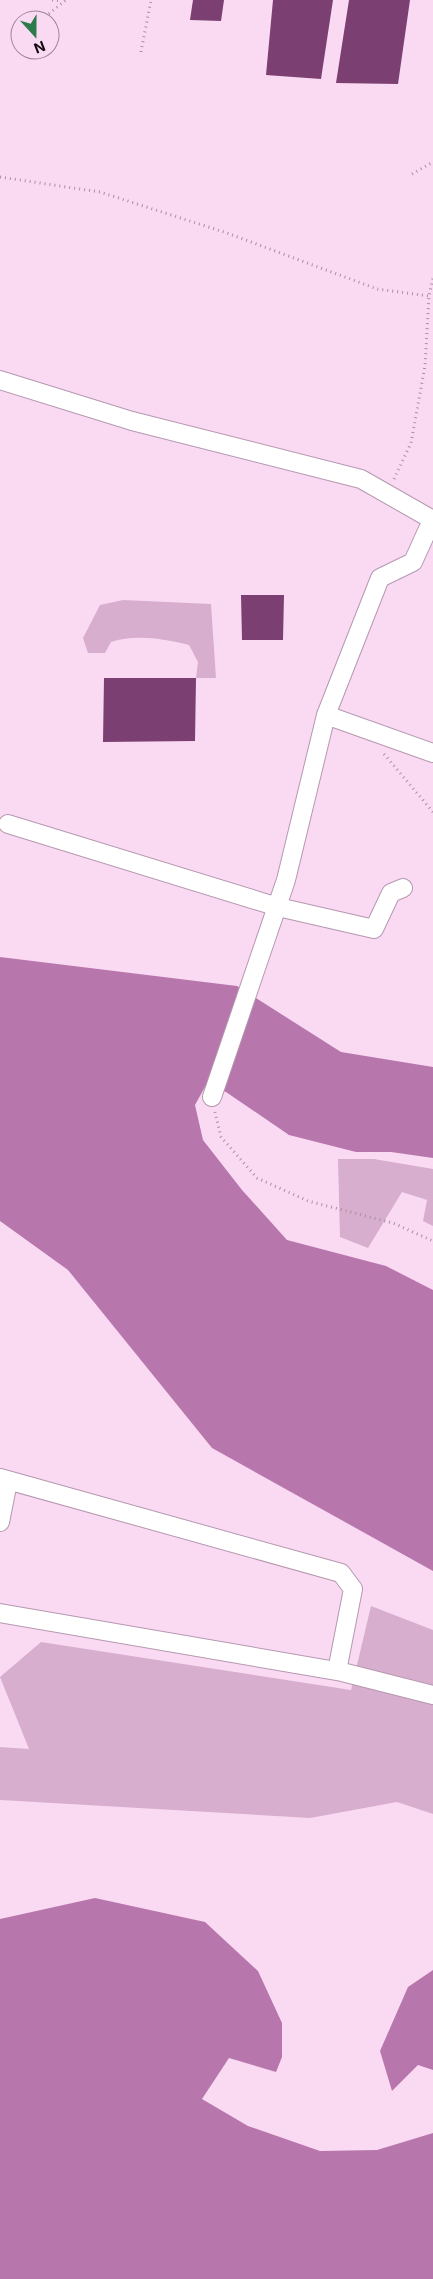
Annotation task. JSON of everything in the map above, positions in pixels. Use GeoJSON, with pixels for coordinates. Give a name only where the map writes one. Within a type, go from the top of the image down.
{"type":"FeatureCollection","features":[{"type":"Feature","properties":{"kind":"street"},"geometry":{"type":"LineString","coordinates":[[0,380],[132,421],[360,480],[433,520],[413,562],[380,578],[326,715],[278,907],[212,1097]]}},
{"type":"Feature","properties":{"kind":"street"},"geometry":{"type":"LineString","coordinates":[[326,715],[433,753]]}},
{"type":"Feature","properties":{"kind":"street"},"geometry":{"type":"LineString","coordinates":[[3,823],[278,907],[374,929],[391,893],[403,888]]}},
{"type":"Feature","properties":{"kind":"street"},"geometry":{"type":"LineString","coordinates":[[0,1522],[4,1480],[341,1573],[353,1589],[338,1671]]}},
{"type":"Feature","properties":{"kind":"street"},"geometry":{"type":"LineString","coordinates":[[0,1613],[338,1671],[433,1696]]}},
{"type":"Feature","properties":{"kind":"path"},"geometry":{"type":"LineString","coordinates":[[52,0],[64,1]]}},
{"type":"Feature","properties":{"kind":"path"},"geometry":{"type":"LineString","coordinates":[[141,52],[151,0]]}},
{"type":"Feature","properties":{"kind":"path"},"geometry":{"type":"LineString","coordinates":[[53,10],[64,1]]}},
{"type":"Feature","properties":{"kind":"path"},"geometry":{"type":"LineString","coordinates":[[412,174],[433,162]]}},
{"type":"Feature","properties":{"kind":"path"},"geometry":{"type":"LineString","coordinates":[[0,177],[100,192],[227,233],[378,289],[428,296]]}},
{"type":"Feature","properties":{"kind":"path"},"geometry":{"type":"LineString","coordinates":[[387,494],[411,444],[425,366],[428,296],[433,278]]}},
{"type":"Feature","properties":{"kind":"path"},"geometry":{"type":"LineString","coordinates":[[382,751],[433,812]]}},
{"type":"Feature","properties":{"kind":"path"},"geometry":{"type":"LineString","coordinates":[[212,1097],[221,1138],[257,1178],[308,1201],[393,1223],[433,1241]]}},
{"type":"Feature","properties":{"kind":"shaded area"},"geometry":{"type":"Polygon","coordinates":[[[123,600],[211,604],[216,678],[196,678],[198,662],[189,645],[170,641],[130,638],[111,642],[105,653],[88,653],[83,638],[100,605],[123,600]]]}},
{"type":"Feature","properties":{"kind":"shaded area"},"geometry":{"type":"Polygon","coordinates":[[[0,957],[237,986],[341,1052],[433,1067],[433,1158],[391,1152],[356,1152],[289,1135],[226,1092],[206,1085],[195,1105],[203,1140],[242,1190],[287,1240],[386,1266],[433,1290],[433,1571],[212,1448],[68,1270],[0,1221],[0,957]]]}},
{"type":"Feature","properties":{"kind":"shaded area"},"geometry":{"type":"Polygon","coordinates":[[[338,1159],[374,1159],[433,1169],[433,1226],[423,1221],[427,1200],[402,1192],[368,1248],[340,1237],[338,1159]]]}},
{"type":"Feature","properties":{"kind":"shaded area"},"geometry":{"type":"Polygon","coordinates":[[[371,1606],[433,1630],[433,1814],[397,1802],[310,1818],[0,1800],[0,1747],[29,1749],[0,1677],[41,1642],[351,1690],[371,1606]]]}},
{"type":"Feature","properties":{"kind":"shaded area"},"geometry":{"type":"Polygon","coordinates":[[[95,1898],[205,1922],[258,1971],[282,2023],[282,2057],[276,2072],[229,2058],[202,2099],[248,2126],[320,2151],[377,2150],[433,2133],[433,2279],[0,2279],[0,1919],[95,1898]]]}},
{"type":"Feature","properties":{"kind":"shaded area"},"geometry":{"type":"Polygon","coordinates":[[[433,1970],[433,2070],[418,2065],[392,2091],[380,2051],[408,1987],[433,1970]]]}},
{"type":"Feature","properties":{"kind":"building"},"geometry":{"type":"Polygon","coordinates":[[[193,0],[224,0],[221,21],[190,20],[193,0]]]}},
{"type":"Feature","properties":{"kind":"building"},"geometry":{"type":"Polygon","coordinates":[[[273,0],[333,0],[321,79],[266,75],[273,0]]]}},
{"type":"Feature","properties":{"kind":"building"},"geometry":{"type":"Polygon","coordinates":[[[349,0],[410,0],[398,84],[336,83],[349,0]]]}},
{"type":"Feature","properties":{"kind":"building"},"geometry":{"type":"Polygon","coordinates":[[[241,595],[284,595],[283,640],[242,640],[241,595]]]}},
{"type":"Feature","properties":{"kind":"building"},"geometry":{"type":"Polygon","coordinates":[[[104,678],[196,678],[195,741],[103,742],[104,678]]]}}]}
